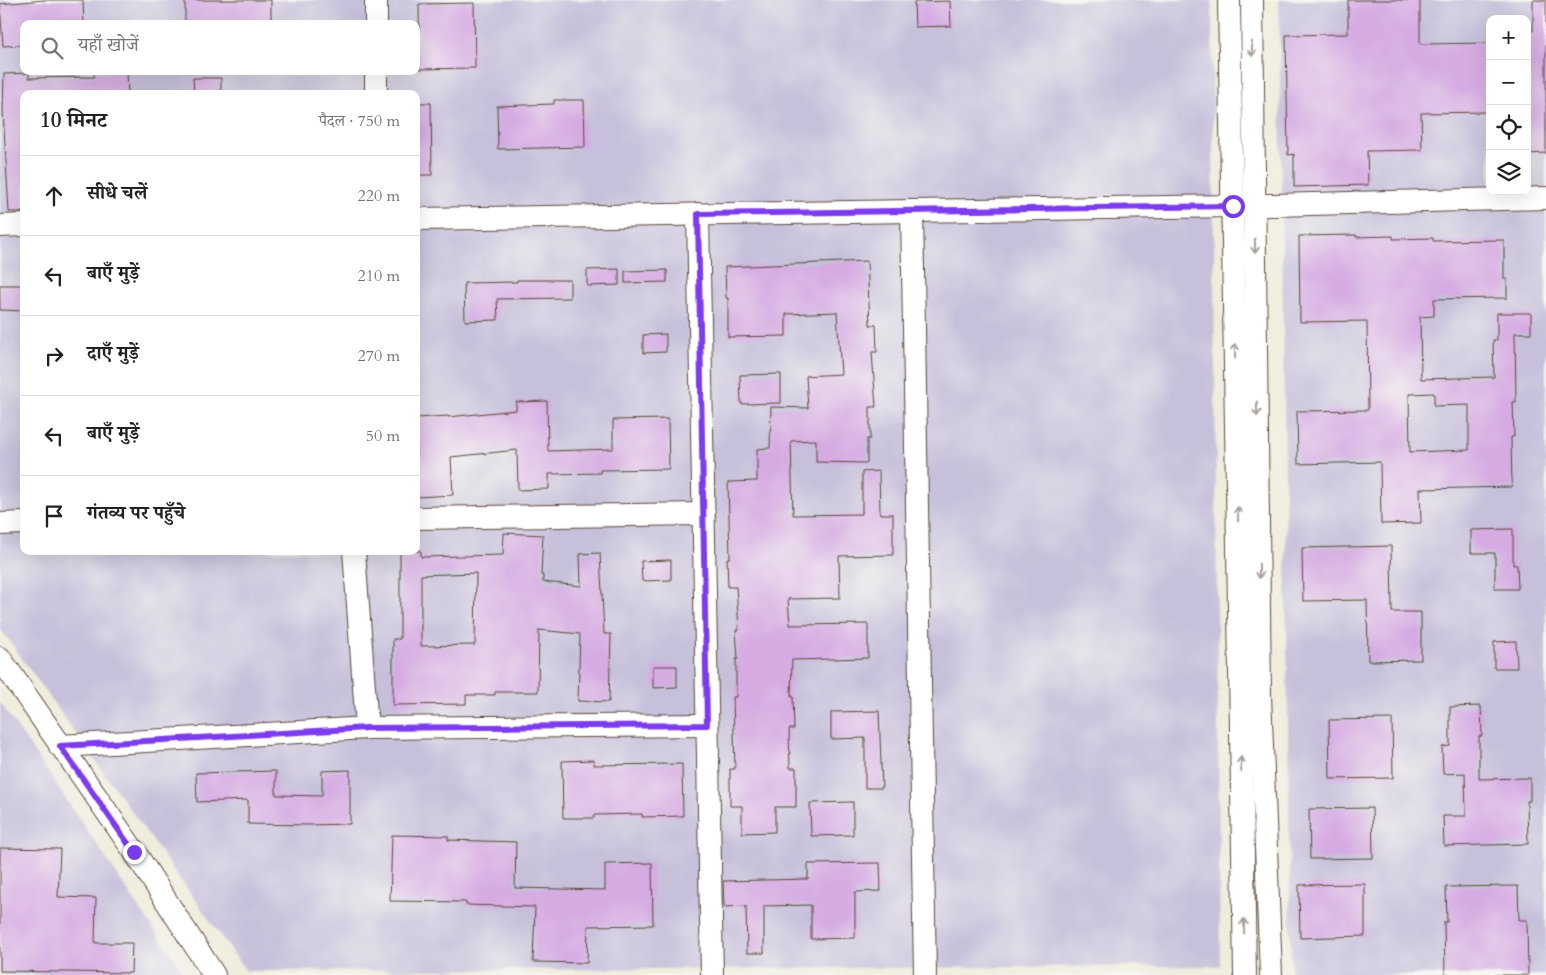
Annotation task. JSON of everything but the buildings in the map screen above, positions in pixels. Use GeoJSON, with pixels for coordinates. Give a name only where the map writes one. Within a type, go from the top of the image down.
{"type":"FeatureCollection","features":[{"type":"Feature","properties":{"kind":"street"},"geometry":{"type":"LineString","coordinates":[[376,0],[376,20]]}},
{"type":"Feature","properties":{"kind":"street"},"geometry":{"type":"LineString","coordinates":[[1229,0],[1245,975]]}},
{"type":"Feature","properties":{"kind":"street"},"geometry":{"type":"LineString","coordinates":[[1252,0],[1260,695],[1271,975]]}},
{"type":"Feature","properties":{"kind":"street"},"geometry":{"type":"LineString","coordinates":[[376,75],[376,90]]}},
{"type":"Feature","properties":{"kind":"street"},"geometry":{"type":"LineString","coordinates":[[420,219],[1233,206],[1546,198]]}},
{"type":"Feature","properties":{"kind":"street"},"geometry":{"type":"LineString","coordinates":[[912,211],[925,975]]}},
{"type":"Feature","properties":{"kind":"street"},"geometry":{"type":"LineString","coordinates":[[698,214],[712,975]]}},
{"type":"Feature","properties":{"kind":"street"},"geometry":{"type":"LineString","coordinates":[[0,226],[20,225]]}},
{"type":"Feature","properties":{"kind":"street"},"geometry":{"type":"LineString","coordinates":[[420,518],[704,514]]}},
{"type":"Feature","properties":{"kind":"street"},"geometry":{"type":"LineString","coordinates":[[0,524],[20,524]]}},
{"type":"Feature","properties":{"kind":"street"},"geometry":{"type":"LineString","coordinates":[[354,555],[367,728]]}},
{"type":"Feature","properties":{"kind":"street"},"geometry":{"type":"LineString","coordinates":[[0,658],[134,852],[214,975]]}},
{"type":"Feature","properties":{"kind":"street"},"geometry":{"type":"LineString","coordinates":[[60,746],[367,728],[707,725]]}},
{"type":"Feature","properties":{"kind":"shaded area"},"geometry":{"type":"Polygon","coordinates":[[[0,0],[1212,0],[1220,966],[246,971],[0,628],[0,0]]]}},
{"type":"Feature","properties":{"kind":"shaded area"},"geometry":{"type":"Polygon","coordinates":[[[1279,0],[1546,0],[1546,975],[1291,975],[1279,0]]]}},
{"type":"Feature","properties":{"kind":"shaded area"},"geometry":{"type":"Polygon","coordinates":[[[0,702],[185,975],[0,975],[0,702]]]}},
{"type":"Feature","properties":{"kind":"route"},"geometry":{"type":"LineString","coordinates":[[134,852],[60,746],[367,728],[707,725],[698,214],[1233,206]]}}]}
